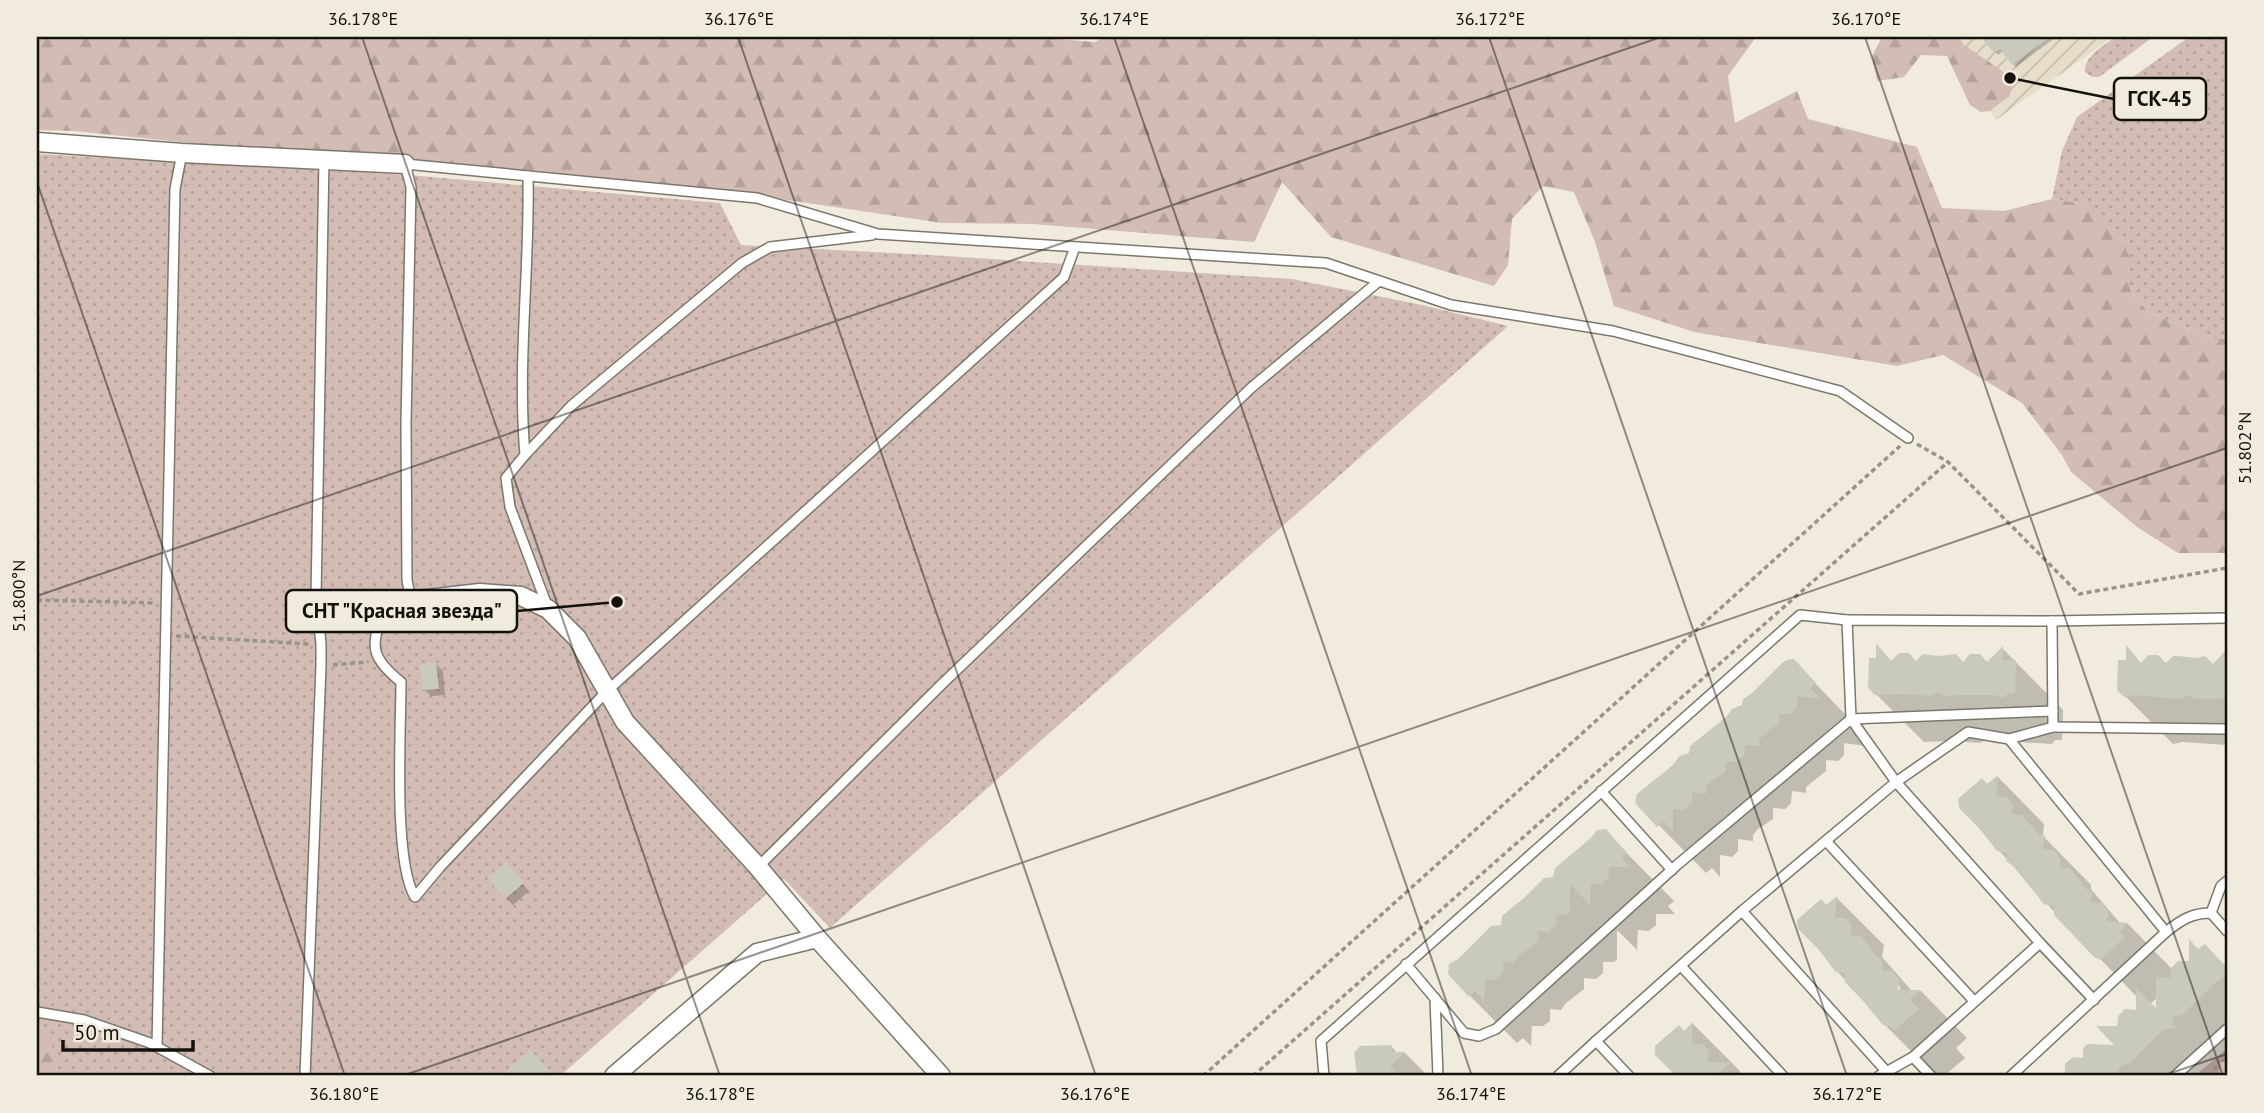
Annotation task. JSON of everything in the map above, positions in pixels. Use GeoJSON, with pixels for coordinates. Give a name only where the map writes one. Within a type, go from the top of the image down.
{"type":"FeatureCollection","features":[{"type":"Feature","properties":{"kind":"street"},"geometry":{"type":"LineString","coordinates":[[37,142],[182,153],[405,164]]}},
{"type":"Feature","properties":{"kind":"street"},"geometry":{"type":"LineString","coordinates":[[384,604],[480,593],[521,596],[548,609],[577,638],[625,722],[758,867],[817,938],[941,1076]]}},
{"type":"Feature","properties":{"kind":"street"},"geometry":{"type":"LineString","coordinates":[[614,1076],[757,953],[817,938]]}},
{"type":"Feature","properties":{"kind":"lane"},"geometry":{"type":"LineString","coordinates":[[157,1047],[175,189],[182,153]]}},
{"type":"Feature","properties":{"kind":"lane"},"geometry":{"type":"LineString","coordinates":[[305,1076],[321,666],[316,597],[324,160]]}},
{"type":"Feature","properties":{"kind":"lane"},"geometry":{"type":"LineString","coordinates":[[411,601],[407,580],[405,423],[411,187],[405,164],[757,198],[878,234]]}},
{"type":"Feature","properties":{"kind":"lane"},"geometry":{"type":"LineString","coordinates":[[525,455],[521,358],[529,215],[528,176]]}},
{"type":"Feature","properties":{"kind":"lane"},"geometry":{"type":"LineString","coordinates":[[548,609],[510,507],[506,478],[571,406],[742,263],[770,247],[878,234],[1326,264],[1451,305],[1613,331],[1840,391],[1908,438]]}},
{"type":"Feature","properties":{"kind":"lane"},"geometry":{"type":"LineString","coordinates":[[384,604],[373,644],[383,667],[401,682],[402,842],[410,889],[415,897],[449,857],[607,691],[1064,276],[1075,247]]}},
{"type":"Feature","properties":{"kind":"lane"},"geometry":{"type":"LineString","coordinates":[[758,867],[940,686],[1251,388],[1379,281]]}},
{"type":"Feature","properties":{"kind":"lane"},"geometry":{"type":"LineString","coordinates":[[1324,1076],[1321,1041],[1800,615],[1847,620],[2227,618]]}},
{"type":"Feature","properties":{"kind":"lane"},"geometry":{"type":"LineString","coordinates":[[1847,620],[1851,719],[1896,782],[2094,1000]]}},
{"type":"Feature","properties":{"kind":"lane"},"geometry":{"type":"LineString","coordinates":[[2052,621],[2053,727]]}},
{"type":"Feature","properties":{"kind":"lane"},"geometry":{"type":"LineString","coordinates":[[1406,964],[1464,1033],[1479,1036],[1496,1029],[1672,870],[1851,719],[2053,711]]}},
{"type":"Feature","properties":{"kind":"lane"},"geometry":{"type":"LineString","coordinates":[[1558,1076],[1742,911],[1896,782],[1968,732],[2010,739],[2053,727],[2227,729]]}},
{"type":"Feature","properties":{"kind":"lane"},"geometry":{"type":"LineString","coordinates":[[2010,739],[2166,932]]}},
{"type":"Feature","properties":{"kind":"lane"},"geometry":{"type":"LineString","coordinates":[[1601,791],[1672,870]]}},
{"type":"Feature","properties":{"kind":"lane"},"geometry":{"type":"LineString","coordinates":[[1826,841],[1974,1001]]}},
{"type":"Feature","properties":{"kind":"lane"},"geometry":{"type":"LineString","coordinates":[[2211,914],[2221,886],[2227,881]]}},
{"type":"Feature","properties":{"kind":"lane"},"geometry":{"type":"LineString","coordinates":[[1742,911],[1883,1073],[1913,1057],[2040,943]]}},
{"type":"Feature","properties":{"kind":"lane"},"geometry":{"type":"LineString","coordinates":[[2011,1076],[2166,932],[2197,913],[2211,914],[2227,931]]}},
{"type":"Feature","properties":{"kind":"lane"},"geometry":{"type":"LineString","coordinates":[[1681,966],[1783,1076]]}},
{"type":"Feature","properties":{"kind":"lane"},"geometry":{"type":"LineString","coordinates":[[1434,998],[1438,1076]]}},
{"type":"Feature","properties":{"kind":"lane"},"geometry":{"type":"LineString","coordinates":[[37,1012],[84,1020],[157,1047],[211,1076]]}},
{"type":"Feature","properties":{"kind":"lane"},"geometry":{"type":"LineString","coordinates":[[2175,1076],[2227,1029]]}},
{"type":"Feature","properties":{"kind":"lane"},"geometry":{"type":"LineString","coordinates":[[1596,1041],[1629,1076]]}},
{"type":"Feature","properties":{"kind":"lane"},"geometry":{"type":"LineString","coordinates":[[1913,1057],[1931,1076]]}},
{"type":"Feature","properties":{"kind":"path"},"geometry":{"type":"LineString","coordinates":[[1253,1076],[1948,462]]}},
{"type":"Feature","properties":{"kind":"path"},"geometry":{"type":"LineString","coordinates":[[37,600],[167,604]]}},
{"type":"Feature","properties":{"kind":"path"},"geometry":{"type":"LineString","coordinates":[[166,635],[321,644]]}},
{"type":"Feature","properties":{"kind":"path"},"geometry":{"type":"LineString","coordinates":[[321,666],[366,662],[383,667]]}},
{"type":"Feature","properties":{"kind":"shaded area"},"geometry":{"type":"Polygon","coordinates":[[[1937,37],[2113,37],[1996,120],[1937,37]]]}},
{"type":"Feature","properties":{"kind":"green space"},"geometry":{"type":"Polygon","coordinates":[[[37,37],[1031,37],[1095,42],[1106,37],[1756,37],[1728,76],[1735,123],[1797,91],[1808,119],[1917,147],[1942,208],[2004,211],[2052,199],[2085,204],[2105,218],[2130,257],[2130,290],[2148,312],[2213,339],[2227,339],[2227,553],[2178,553],[2137,527],[2071,472],[2062,455],[2022,403],[1943,355],[1897,366],[1694,332],[1614,306],[1595,242],[1574,192],[1543,186],[1512,219],[1508,265],[1494,286],[1331,237],[1282,182],[1254,242],[1033,224],[942,223],[657,183],[74,131],[37,130],[37,37]]]}},
{"type":"Feature","properties":{"kind":"green space"},"geometry":{"type":"Polygon","coordinates":[[[1882,37],[1960,37],[1963,44],[2005,73],[2012,84],[2010,96],[1989,111],[1981,112],[1970,105],[1947,56],[1921,55],[1904,77],[1877,81],[1872,56],[1882,37]]]}},
{"type":"Feature","properties":{"kind":"green space"},"geometry":{"type":"Polygon","coordinates":[[[2115,37],[2153,37],[2099,77],[2092,77],[2085,72],[2088,61],[2115,37]]]}},
{"type":"Feature","properties":{"kind":"green space"},"geometry":{"type":"Polygon","coordinates":[[[2189,37],[2227,37],[2227,339],[2213,339],[2148,312],[2130,290],[2130,257],[2085,204],[2052,199],[2062,151],[2077,117],[2189,37]]]}},
{"type":"Feature","properties":{"kind":"green space"},"geometry":{"type":"Polygon","coordinates":[[[37,154],[409,175],[720,203],[741,245],[1292,279],[1422,305],[1508,326],[830,928],[784,879],[560,1076],[37,1076],[37,154]]]}},
{"type":"Feature","properties":{"kind":"green space"},"geometry":{"type":"Polygon","coordinates":[[[37,1031],[50,1035],[59,1076],[37,1076],[37,1031]]]}},
{"type":"Feature","properties":{"kind":"green space"},"geometry":{"type":"Polygon","coordinates":[[[2227,1048],[2227,1076],[2195,1076],[2227,1048]]]}},
{"type":"Feature","properties":{"kind":"building"},"geometry":{"type":"Polygon","coordinates":[[[1981,37],[2050,37],[2012,65],[2000,49],[1994,53],[1981,37]]]}},
{"type":"Feature","properties":{"kind":"building"},"geometry":{"type":"Polygon","coordinates":[[[1876,643],[1891,661],[1899,653],[1909,653],[1916,661],[1923,654],[1956,654],[1963,662],[1970,654],[1980,654],[1987,662],[2003,646],[2003,660],[2016,660],[2015,693],[2008,693],[2004,698],[1995,695],[1947,697],[1937,692],[1932,696],[1875,695],[1868,688],[1869,658],[1876,658],[1876,643]]]}},
{"type":"Feature","properties":{"kind":"building"},"geometry":{"type":"Polygon","coordinates":[[[2126,645],[2141,663],[2148,655],[2158,655],[2166,663],[2173,656],[2205,656],[2213,664],[2227,649],[2227,698],[2196,699],[2187,695],[2181,699],[2134,695],[2124,697],[2117,690],[2118,660],[2126,660],[2126,645]]]}},
{"type":"Feature","properties":{"kind":"building"},"geometry":{"type":"Polygon","coordinates":[[[1794,659],[1816,683],[1810,688],[1821,699],[1798,696],[1797,707],[1790,714],[1779,714],[1779,723],[1759,739],[1759,746],[1745,745],[1744,755],[1737,762],[1726,762],[1726,771],[1710,782],[1706,787],[1706,794],[1692,792],[1692,803],[1684,810],[1673,809],[1673,832],[1664,821],[1657,827],[1635,803],[1637,794],[1674,764],[1679,756],[1689,753],[1690,746],[1732,709],[1742,705],[1743,699],[1781,664],[1794,659]]]}},
{"type":"Feature","properties":{"kind":"building"},"geometry":{"type":"Polygon","coordinates":[[[436,662],[439,689],[422,690],[420,664],[436,662]]]}},
{"type":"Feature","properties":{"kind":"building"},"geometry":{"type":"Polygon","coordinates":[[[1998,775],[1996,796],[2006,797],[2013,804],[2012,814],[2022,815],[2039,835],[2045,835],[2043,849],[2054,850],[2060,858],[2060,868],[2070,868],[2092,893],[2091,903],[2101,903],[2108,911],[2107,921],[2129,923],[2119,931],[2125,937],[2100,960],[2054,915],[2054,906],[2044,904],[2006,861],[2007,853],[1997,851],[1959,808],[1958,799],[1982,778],[1987,784],[1998,775]]]}},
{"type":"Feature","properties":{"kind":"building"},"geometry":{"type":"Polygon","coordinates":[[[1606,829],[1627,853],[1622,858],[1631,867],[1609,867],[1609,877],[1601,884],[1591,883],[1590,905],[1570,884],[1570,911],[1566,915],[1556,915],[1556,925],[1548,932],[1537,931],[1538,941],[1513,963],[1503,962],[1503,973],[1495,980],[1485,979],[1484,1002],[1475,991],[1469,997],[1448,974],[1449,964],[1458,959],[1491,926],[1501,925],[1502,916],[1544,878],[1553,877],[1555,868],[1597,830],[1606,829]]]}},
{"type":"Feature","properties":{"kind":"building"},"geometry":{"type":"Polygon","coordinates":[[[506,862],[524,883],[505,899],[487,878],[506,862]]]}},
{"type":"Feature","properties":{"kind":"building"},"geometry":{"type":"Polygon","coordinates":[[[1837,896],[1835,918],[1845,918],[1852,925],[1851,936],[1861,936],[1883,961],[1882,971],[1892,971],[1899,979],[1898,990],[1921,990],[1910,999],[1919,1009],[1894,1031],[1883,1025],[1845,982],[1845,973],[1836,972],[1798,929],[1797,920],[1821,899],[1826,905],[1837,896]]]}},
{"type":"Feature","properties":{"kind":"building"},"geometry":{"type":"Polygon","coordinates":[[[2189,939],[2198,949],[2205,944],[2227,968],[2225,976],[2182,1015],[2174,1016],[2172,1024],[2177,1028],[2164,1029],[2130,1063],[2121,1066],[2115,1076],[2065,1076],[2065,1064],[2073,1057],[2083,1058],[2083,1048],[2088,1044],[2114,1045],[2096,1026],[2117,1026],[2118,1016],[2125,1009],[2136,1010],[2136,988],[2156,1008],[2156,977],[2170,978],[2171,968],[2178,961],[2189,961],[2189,939]]]}},
{"type":"Feature","properties":{"kind":"building"},"geometry":{"type":"Polygon","coordinates":[[[1693,1022],[1692,1044],[1703,1044],[1709,1051],[1708,1062],[1731,1063],[1715,1076],[1676,1076],[1655,1055],[1655,1046],[1679,1025],[1684,1031],[1693,1022]]]}},
{"type":"Feature","properties":{"kind":"building"},"geometry":{"type":"Polygon","coordinates":[[[1391,1045],[1392,1052],[1405,1052],[1390,1067],[1400,1076],[1357,1076],[1354,1053],[1360,1046],[1391,1045]]]}},
{"type":"Feature","properties":{"kind":"building"},"geometry":{"type":"Polygon","coordinates":[[[530,1050],[554,1076],[501,1076],[530,1050]]]}},
{"type":"Feature","properties":{"kind":"place","name":"ГСК-45"},"geometry":{"type":"Point","coordinates":[2010,78]}},
{"type":"Feature","properties":{"kind":"place","name":"СНТ \"Красная звезда\""},"geometry":{"type":"Point","coordinates":[617,602]}}]}
